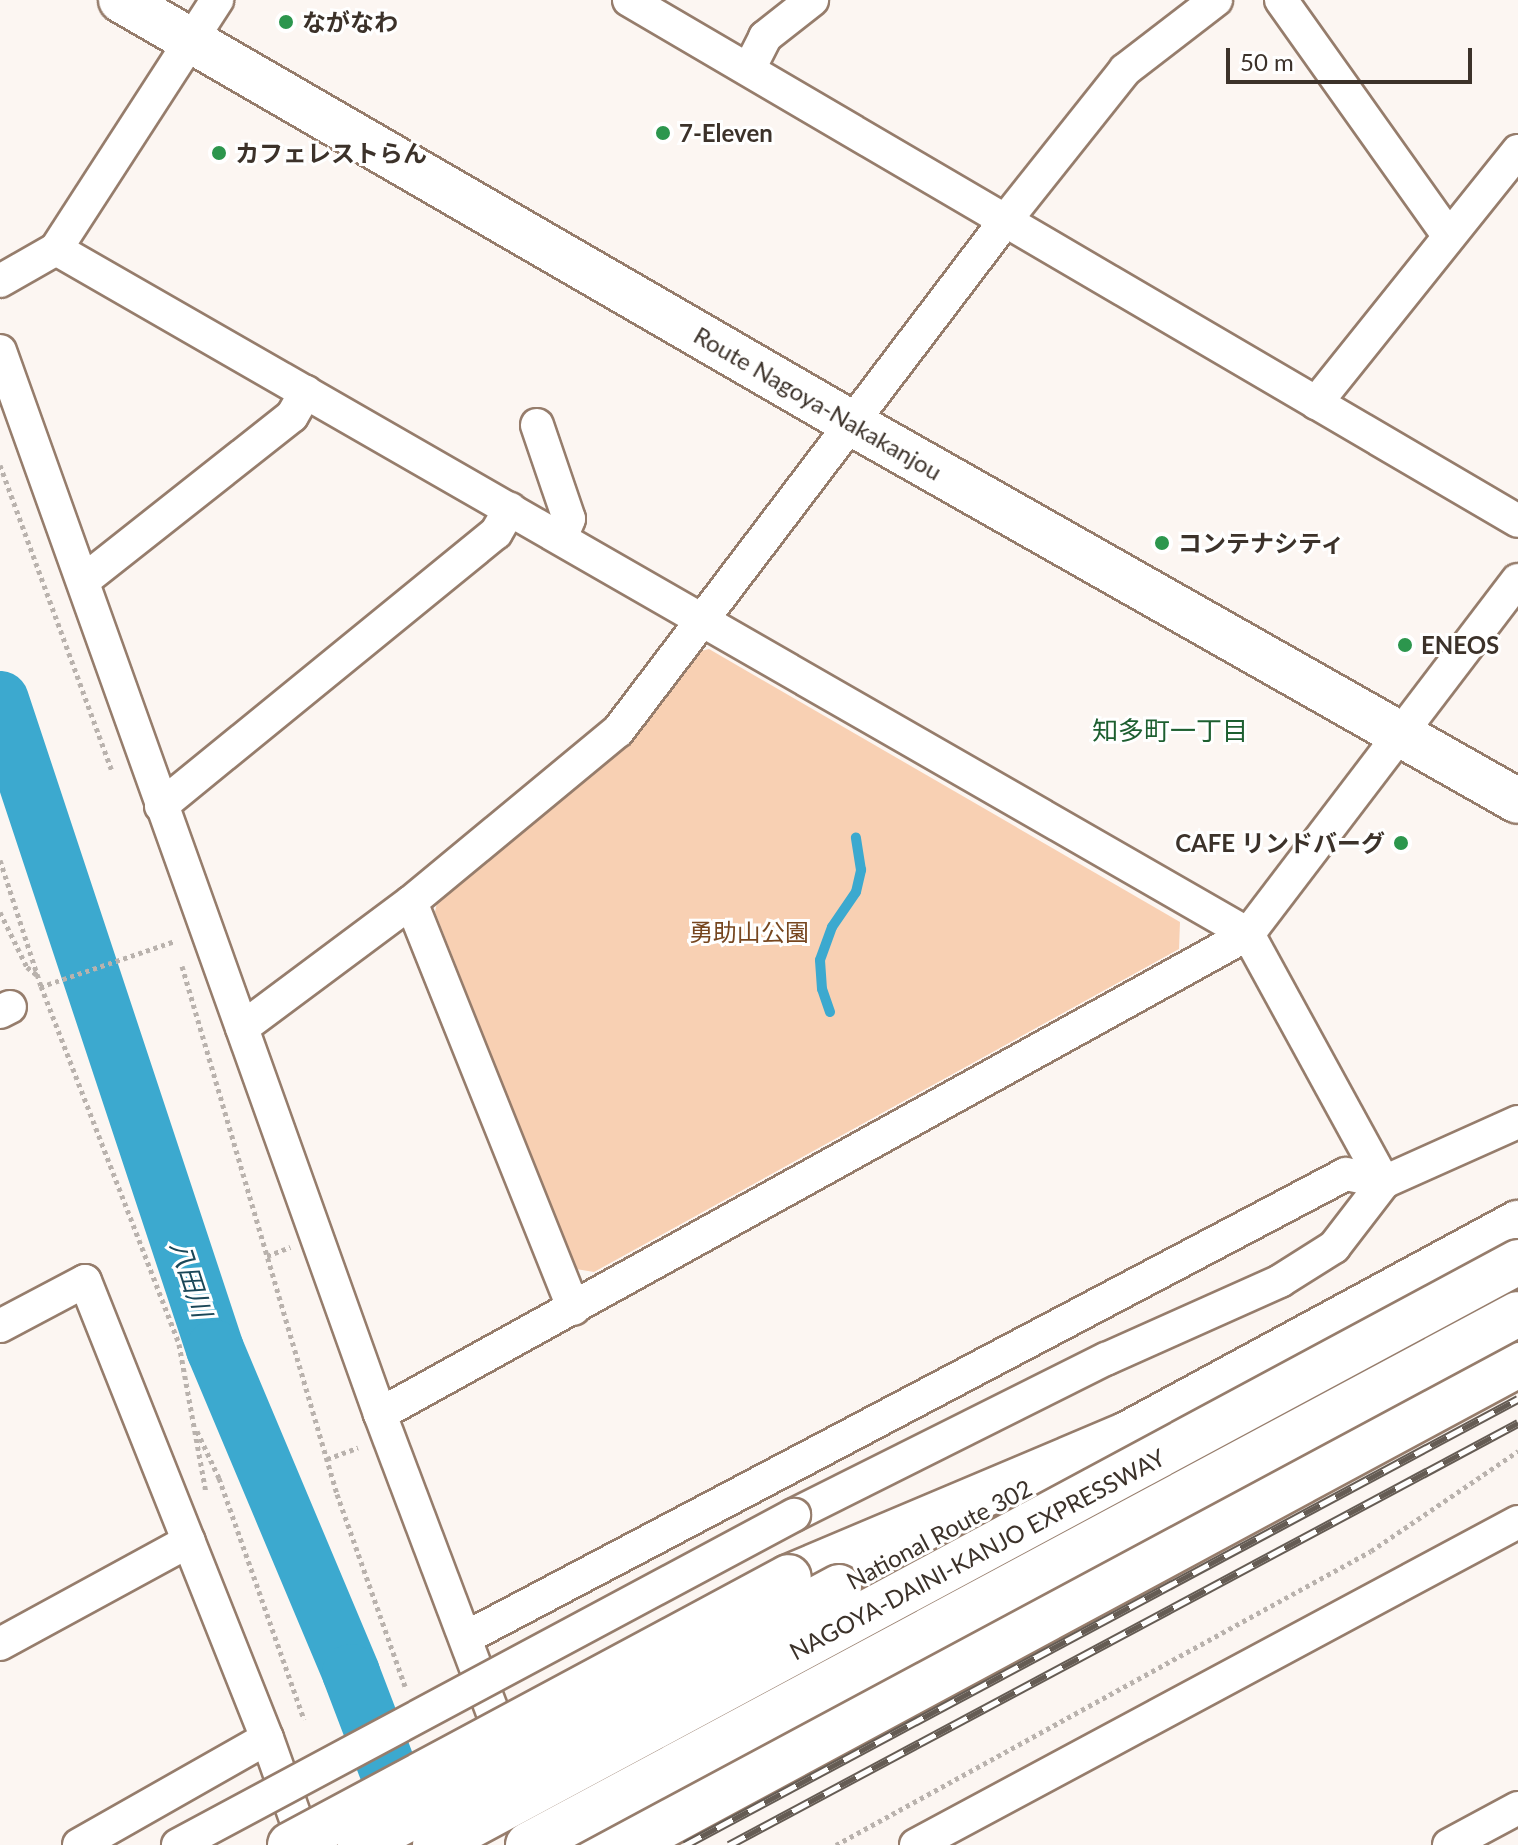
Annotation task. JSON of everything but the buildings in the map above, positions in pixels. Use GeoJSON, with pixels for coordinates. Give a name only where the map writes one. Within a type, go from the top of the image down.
{"type":"FeatureCollection","features":[{"type":"Feature","properties":{"kind":"main road","name":"Route Nagoya-Nakakanjou"},"geometry":{"type":"LineString","coordinates":[[121,0],[853,424],[1518,801]]}},
{"type":"Feature","properties":{"kind":"main road","name":"National Route 302"},"geometry":{"type":"LineString","coordinates":[[360,1845],[1518,1223]]}},
{"type":"Feature","properties":{"kind":"main road","name":"NAGOYA-DAINI-KANJO EXPRESSWAY"},"geometry":{"type":"LineString","coordinates":[[435,1845],[1518,1262]]}},
{"type":"Feature","properties":{"kind":"main road","name":"NAGOYA-DAINI-KANJO EXPRESSWAY"},"geometry":{"type":"LineString","coordinates":[[528,1845],[1518,1314]]}},
{"type":"Feature","properties":{"kind":"main road"},"geometry":{"type":"LineString","coordinates":[[628,1845],[849,1714],[1518,1342]]}},
{"type":"Feature","properties":{"kind":"main road"},"geometry":{"type":"LineString","coordinates":[[580,1845],[849,1714],[1518,1365]]}},
{"type":"Feature","properties":{"kind":"main road"},"geometry":{"type":"LineString","coordinates":[[290,1845],[789,1577],[1128,1434]]}},
{"type":"Feature","properties":{"kind":"street"},"geometry":{"type":"LineString","coordinates":[[0,281],[56,249],[217,0]]}},
{"type":"Feature","properties":{"kind":"street"},"geometry":{"type":"LineString","coordinates":[[629,0],[1518,521]]}},
{"type":"Feature","properties":{"kind":"street"},"geometry":{"type":"LineString","coordinates":[[749,69],[765,37],[812,0]]}},
{"type":"Feature","properties":{"kind":"street"},"geometry":{"type":"LineString","coordinates":[[242,1028],[411,902],[618,731],[1005,221],[1125,70],[1216,0]]}},
{"type":"Feature","properties":{"kind":"street"},"geometry":{"type":"LineString","coordinates":[[1281,0],[1448,235]]}},
{"type":"Feature","properties":{"kind":"street"},"geometry":{"type":"LineString","coordinates":[[1316,403],[1518,151]]}},
{"type":"Feature","properties":{"kind":"street"},"geometry":{"type":"LineString","coordinates":[[56,249],[1248,934],[1384,1182]]}},
{"type":"Feature","properties":{"kind":"street"},"geometry":{"type":"LineString","coordinates":[[0,351],[380,1414],[467,1637],[542,1845]]}},
{"type":"Feature","properties":{"kind":"street"},"geometry":{"type":"LineString","coordinates":[[83,581],[292,416],[306,392]]}},
{"type":"Feature","properties":{"kind":"street"},"geometry":{"type":"LineString","coordinates":[[537,425],[569,519],[561,538]]}},
{"type":"Feature","properties":{"kind":"street"},"geometry":{"type":"LineString","coordinates":[[161,806],[496,533],[510,509]]}},
{"type":"Feature","properties":{"kind":"street"},"geometry":{"type":"LineString","coordinates":[[380,1414],[1248,934],[1518,580]]}},
{"type":"Feature","properties":{"kind":"street"},"geometry":{"type":"LineString","coordinates":[[411,902],[574,1309]]}},
{"type":"Feature","properties":{"kind":"street"},"geometry":{"type":"LineString","coordinates":[[178,1845],[794,1515],[1052,1385],[1312,1264],[1334,1247],[1358,1220],[1384,1182],[1518,1122]]}},
{"type":"Feature","properties":{"kind":"street"},"geometry":{"type":"LineString","coordinates":[[1484,1137],[1518,1140]]}},
{"type":"Feature","properties":{"kind":"street"},"geometry":{"type":"LineString","coordinates":[[467,1637],[1346,1174],[1384,1182]]}},
{"type":"Feature","properties":{"kind":"street"},"geometry":{"type":"LineString","coordinates":[[0,1326],[85,1281],[267,1738],[305,1845]]}},
{"type":"Feature","properties":{"kind":"street"},"geometry":{"type":"LineString","coordinates":[[924,1843],[1518,1522]]}},
{"type":"Feature","properties":{"kind":"street"},"geometry":{"type":"LineString","coordinates":[[0,1644],[189,1541]]}},
{"type":"Feature","properties":{"kind":"street"},"geometry":{"type":"LineString","coordinates":[[79,1845],[267,1738]]}},
{"type":"Feature","properties":{"kind":"street"},"geometry":{"type":"LineString","coordinates":[[1449,1845],[1518,1808]]}},
{"type":"Feature","properties":{"kind":"path"},"geometry":{"type":"LineString","coordinates":[[0,465],[112,770]]}},
{"type":"Feature","properties":{"kind":"path"},"geometry":{"type":"LineString","coordinates":[[0,860],[38,976],[179,1344],[208,1503]]}},
{"type":"Feature","properties":{"kind":"path"},"geometry":{"type":"LineString","coordinates":[[0,912],[27,967],[38,976]]}},
{"type":"Feature","properties":{"kind":"path"},"geometry":{"type":"LineString","coordinates":[[174,938],[337,1494],[410,1699]]}},
{"type":"Feature","properties":{"kind":"path"},"geometry":{"type":"LineString","coordinates":[[44,985],[163,942]]}},
{"type":"Feature","properties":{"kind":"path"},"geometry":{"type":"LineString","coordinates":[[193,1421],[219,1478],[304,1719]]}},
{"type":"Feature","properties":{"kind":"path"},"geometry":{"type":"LineString","coordinates":[[836,1845],[1371,1551],[1518,1451]]}},
{"type":"Feature","properties":{"kind":"green space","name":"勇助山公園"},"geometry":{"type":"Polygon","coordinates":[[[709,649],[1180,922],[1179,949],[594,1272],[576,1269],[435,912],[438,898],[693,653],[709,649]]]}},
{"type":"Feature","properties":{"kind":"waterway","name":"八田川"},"geometry":{"type":"LineString","coordinates":[[0,700],[215,1349],[351,1673],[416,1843]]}},
{"type":"Feature","properties":{"kind":"waterway"},"geometry":{"type":"LineString","coordinates":[[830,1012],[822,989],[820,960],[832,927],[856,892],[861,870],[856,837]]}},
{"type":"Feature","properties":{"kind":"railway"},"geometry":{"type":"LineString","coordinates":[[685,1845],[1518,1399]]}},
{"type":"Feature","properties":{"kind":"railway"},"geometry":{"type":"LineString","coordinates":[[729,1845],[1518,1423]]}},
{"type":"Feature","properties":{"kind":"place","name":"ながなわ"},"geometry":{"type":"Point","coordinates":[286,22]}},
{"type":"Feature","properties":{"kind":"place","name":"7-Eleven"},"geometry":{"type":"Point","coordinates":[663,133]}},
{"type":"Feature","properties":{"kind":"place","name":"カフェレストらん"},"geometry":{"type":"Point","coordinates":[219,153]}},
{"type":"Feature","properties":{"kind":"place","name":"コンテナシティ"},"geometry":{"type":"Point","coordinates":[1162,543]}},
{"type":"Feature","properties":{"kind":"place","name":"ENEOS"},"geometry":{"type":"Point","coordinates":[1405,645]}},
{"type":"Feature","properties":{"kind":"place","name":"CAFE リンドバーグ"},"geometry":{"type":"Point","coordinates":[1401,843]}},
{"type":"Feature","properties":{"kind":"district","name":"知多町一丁目"},"geometry":{"type":"Point","coordinates":[1170,731]}}]}
